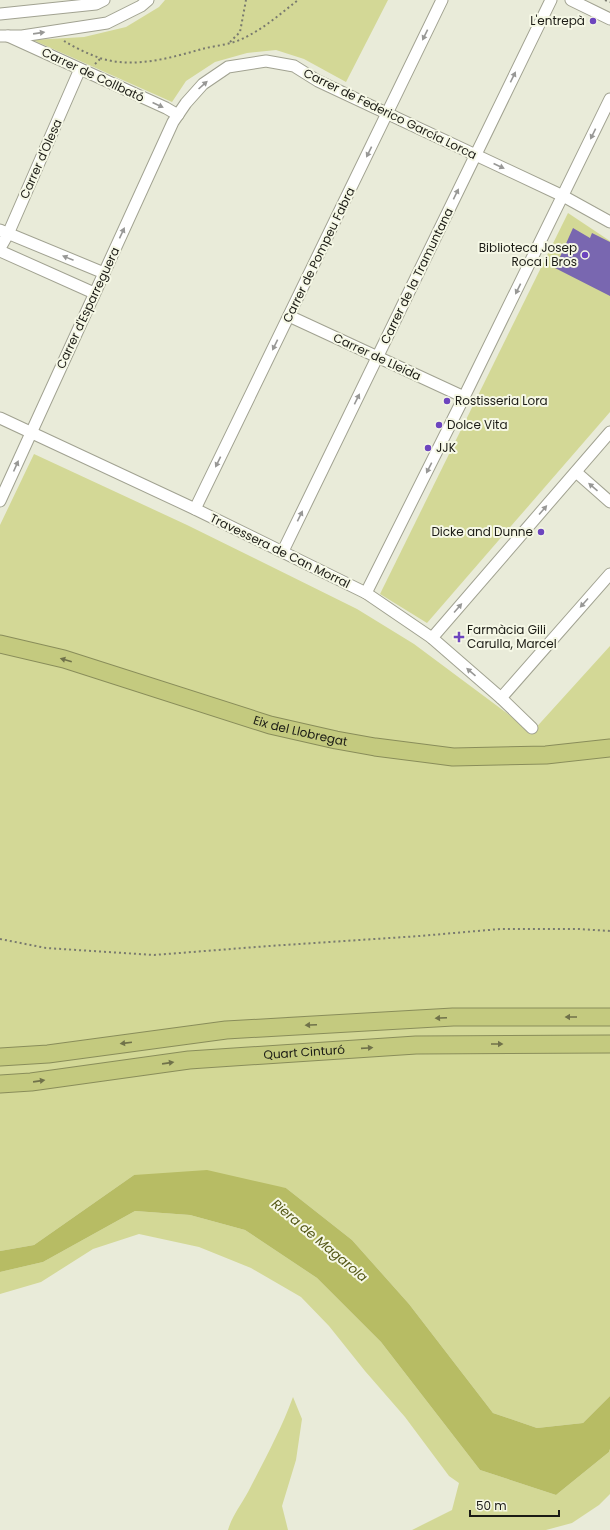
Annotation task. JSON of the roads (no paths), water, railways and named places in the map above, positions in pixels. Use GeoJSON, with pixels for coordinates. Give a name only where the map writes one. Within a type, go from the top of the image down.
{"type":"FeatureCollection","features":[{"type":"Feature","properties":{"kind":"highway","name":"Eix del Llobregat"},"geometry":{"type":"LineString","coordinates":[[0,644],[64,659],[270,725],[375,747],[453,757],[546,755],[610,748]]}},
{"type":"Feature","properties":{"kind":"highway","name":"Eix del Llobregat"},"geometry":{"type":"LineString","coordinates":[[0,654],[122,688],[248,727],[322,747],[444,765],[493,768],[610,758]]}},
{"type":"Feature","properties":{"kind":"highway"},"geometry":{"type":"LineString","coordinates":[[0,1057],[48,1054],[226,1030],[453,1017],[610,1016]]}},
{"type":"Feature","properties":{"kind":"highway","name":"Quart Cinturó"},"geometry":{"type":"LineString","coordinates":[[0,1084],[31,1082],[189,1060],[416,1045],[610,1044]]}},
{"type":"Feature","properties":{"kind":"street"},"geometry":{"type":"LineString","coordinates":[[0,14],[96,4],[104,0]]}},
{"type":"Feature","properties":{"kind":"street"},"geometry":{"type":"LineString","coordinates":[[4,36],[107,23],[141,6],[148,0]]}},
{"type":"Feature","properties":{"kind":"street","name":"Carrer de Pompeu Fabra"},"geometry":{"type":"LineString","coordinates":[[195,509],[442,0]]}},
{"type":"Feature","properties":{"kind":"street","name":"Carrer de la Tramuntana"},"geometry":{"type":"LineString","coordinates":[[282,551],[551,0]]}},
{"type":"Feature","properties":{"kind":"street"},"geometry":{"type":"LineString","coordinates":[[570,0],[610,19]]}},
{"type":"Feature","properties":{"kind":"street","name":"Carrer de Collbató"},"geometry":{"type":"LineString","coordinates":[[4,36],[80,69],[178,115]]}},
{"type":"Feature","properties":{"kind":"street","name":"Carrer de Federico García Lorca"},"geometry":{"type":"LineString","coordinates":[[178,115],[186,103],[203,84],[228,67],[266,61],[294,66],[318,81],[563,196],[610,222]]}},
{"type":"Feature","properties":{"kind":"street","name":"Carrer d'Olesa"},"geometry":{"type":"LineString","coordinates":[[0,248],[4,232],[80,69]]}},
{"type":"Feature","properties":{"kind":"street"},"geometry":{"type":"LineString","coordinates":[[366,593],[464,398],[610,99]]}},
{"type":"Feature","properties":{"kind":"street","name":"Carrer d'Esparreguera"},"geometry":{"type":"LineString","coordinates":[[0,501],[94,293],[178,115]]}},
{"type":"Feature","properties":{"kind":"street"},"geometry":{"type":"LineString","coordinates":[[4,232],[104,273]]}},
{"type":"Feature","properties":{"kind":"street"},"geometry":{"type":"LineString","coordinates":[[0,251],[94,293]]}},
{"type":"Feature","properties":{"kind":"street","name":"Carrer de Lleida"},"geometry":{"type":"LineString","coordinates":[[289,316],[464,398]]}},
{"type":"Feature","properties":{"kind":"street","name":"Travessera de Can Morral"},"geometry":{"type":"LineString","coordinates":[[0,418],[195,509],[366,593],[432,638],[501,698],[532,728]]}},
{"type":"Feature","properties":{"kind":"street"},"geometry":{"type":"LineString","coordinates":[[432,638],[610,432]]}},
{"type":"Feature","properties":{"kind":"street"},"geometry":{"type":"LineString","coordinates":[[576,472],[610,502]]}},
{"type":"Feature","properties":{"kind":"street"},"geometry":{"type":"LineString","coordinates":[[501,698],[610,574]]}},
{"type":"Feature","properties":{"kind":"water","name":"Riera de Magarola"},"geometry":{"type":"Polygon","coordinates":[[[207,1170],[286,1188],[352,1240],[409,1304],[493,1413],[537,1428],[583,1423],[610,1396],[609,1452],[556,1495],[480,1470],[381,1342],[317,1278],[245,1230],[190,1215],[135,1211],[43,1262],[0,1272],[0,1251],[34,1245],[134,1175],[207,1170]]]}},
{"type":"Feature","properties":{"kind":"place","name":"L'entrepà"},"geometry":{"type":"Point","coordinates":[593,21]}},
{"type":"Feature","properties":{"kind":"place","name":"Biblioteca Josep Roca i Bros"},"geometry":{"type":"Point","coordinates":[585,255]}},
{"type":"Feature","properties":{"kind":"place","name":"Rostisseria Lora"},"geometry":{"type":"Point","coordinates":[447,401]}},
{"type":"Feature","properties":{"kind":"place","name":"Dolce Vita"},"geometry":{"type":"Point","coordinates":[439,425]}},
{"type":"Feature","properties":{"kind":"place","name":"JJK"},"geometry":{"type":"Point","coordinates":[428,448]}},
{"type":"Feature","properties":{"kind":"place","name":"Dicke and Dunne"},"geometry":{"type":"Point","coordinates":[541,532]}},
{"type":"Feature","properties":{"kind":"place","name":"Farmàcia Gili Carulla, Marcel"},"geometry":{"type":"Point","coordinates":[459,637]}}]}
